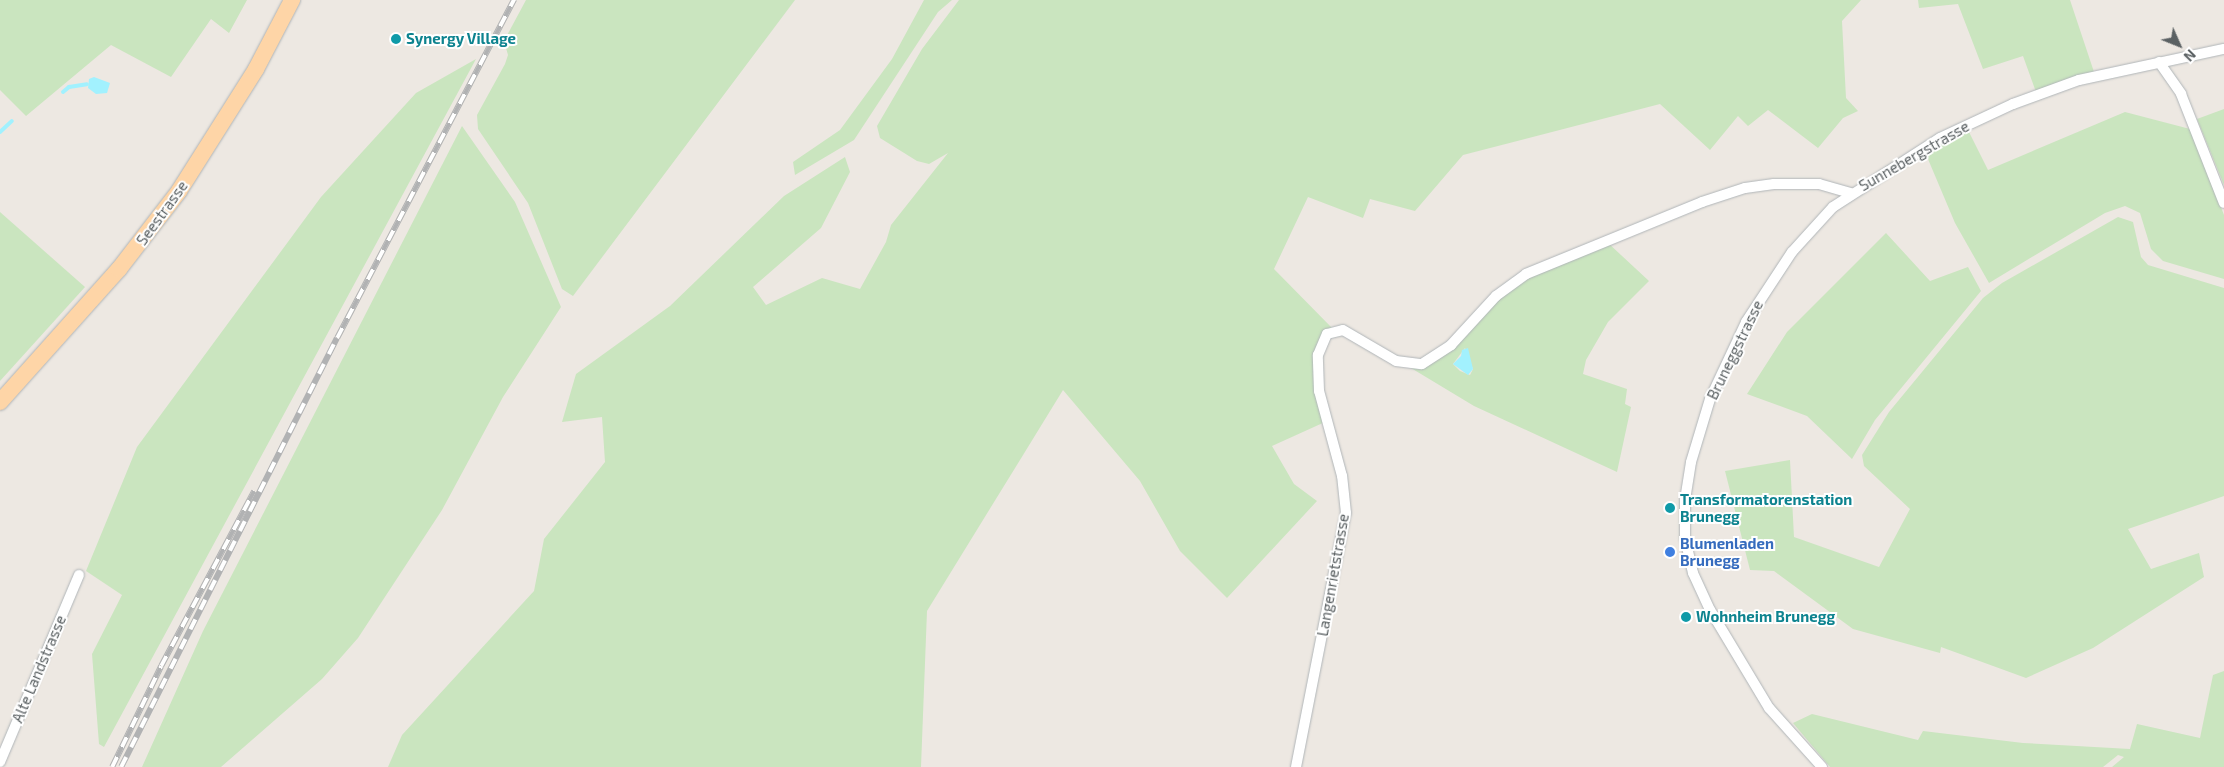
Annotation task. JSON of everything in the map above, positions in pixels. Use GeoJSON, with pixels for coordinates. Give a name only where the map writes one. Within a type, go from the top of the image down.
{"type":"FeatureCollection","features":[{"type":"Feature","properties":{"kind":"main road","name":"Seestrasse"},"geometry":{"type":"LineString","coordinates":[[0,402],[119,269],[179,191],[256,69],[292,0]]}},
{"type":"Feature","properties":{"kind":"street","name":"Sunnebergstrasse"},"geometry":{"type":"LineString","coordinates":[[1334,330],[1346,331],[1406,365],[1422,364],[1443,352],[1496,296],[1526,274],[1708,200],[1774,184],[1819,184],[1851,193],[1874,182],[1940,138],[2005,108],[2087,78],[2224,49]]}},
{"type":"Feature","properties":{"kind":"street"},"geometry":{"type":"LineString","coordinates":[[2159,62],[2181,94],[2224,203]]}},
{"type":"Feature","properties":{"kind":"street","name":"Bruneggstrasse"},"geometry":{"type":"LineString","coordinates":[[1822,767],[1766,703],[1706,601],[1687,549],[1684,500],[1688,472],[1710,399],[1746,322],[1802,239],[1851,193]]}},
{"type":"Feature","properties":{"kind":"street","name":"Langenrietstrasse"},"geometry":{"type":"LineString","coordinates":[[1296,767],[1346,514],[1343,482],[1322,408],[1318,374],[1320,346],[1334,330]]}},
{"type":"Feature","properties":{"kind":"street","name":"Alte Landstrasse"},"geometry":{"type":"LineString","coordinates":[[0,762],[79,575]]}},
{"type":"Feature","properties":{"kind":"green space"},"geometry":{"type":"Polygon","coordinates":[[[0,0],[247,0],[229,33],[211,19],[171,77],[111,45],[26,116],[0,90],[0,0]]]}},
{"type":"Feature","properties":{"kind":"green space"},"geometry":{"type":"Polygon","coordinates":[[[526,0],[795,0],[573,296],[562,289],[528,203],[478,129],[477,115],[508,55],[504,41],[526,0]]]}},
{"type":"Feature","properties":{"kind":"green space"},"geometry":{"type":"Polygon","coordinates":[[[924,0],[952,0],[938,12],[854,140],[795,175],[793,162],[840,130],[892,59],[924,0]]]}},
{"type":"Feature","properties":{"kind":"green space"},"geometry":{"type":"Polygon","coordinates":[[[959,0],[1861,0],[1842,21],[1846,98],[1858,111],[1843,118],[1818,148],[1768,110],[1748,126],[1738,116],[1710,150],[1660,104],[1463,155],[1415,211],[1370,199],[1363,218],[1308,197],[1274,269],[1334,330],[1320,345],[1325,422],[1272,446],[1294,484],[1317,501],[1227,598],[1180,551],[1140,481],[1063,390],[927,611],[921,767],[388,767],[402,735],[534,591],[544,539],[605,462],[602,417],[562,422],[576,374],[670,306],[784,196],[845,157],[850,172],[821,228],[753,287],[766,305],[822,278],[860,289],[886,242],[891,225],[948,153],[929,164],[917,161],[880,138],[877,126],[922,49],[959,0]]]}},
{"type":"Feature","properties":{"kind":"green space"},"geometry":{"type":"Polygon","coordinates":[[[1918,0],[2070,0],[2094,72],[2036,92],[2023,56],[1983,69],[1958,4],[1919,8],[1918,0]]]}},
{"type":"Feature","properties":{"kind":"green space"},"geometry":{"type":"Polygon","coordinates":[[[476,59],[104,747],[99,744],[92,654],[122,595],[86,571],[137,447],[321,197],[416,93],[476,59]]]}},
{"type":"Feature","properties":{"kind":"green space"},"geometry":{"type":"Polygon","coordinates":[[[2224,109],[2224,185],[2197,119],[2224,109]]]}},
{"type":"Feature","properties":{"kind":"green space"},"geometry":{"type":"Polygon","coordinates":[[[2125,112],[2190,129],[2224,215],[2224,279],[2163,261],[2151,249],[2140,213],[2125,206],[2105,213],[1989,283],[1955,223],[1925,152],[1967,128],[1988,170],[2125,112]]]}},
{"type":"Feature","properties":{"kind":"green space"},"geometry":{"type":"Polygon","coordinates":[[[462,126],[515,202],[561,307],[503,397],[442,510],[358,638],[322,679],[221,767],[142,767],[203,631],[462,126]]]}},
{"type":"Feature","properties":{"kind":"green space"},"geometry":{"type":"Polygon","coordinates":[[[0,212],[85,287],[0,381],[0,212]]]}},
{"type":"Feature","properties":{"kind":"green space"},"geometry":{"type":"Polygon","coordinates":[[[2118,217],[2133,222],[2141,257],[2148,265],[2224,288],[2224,496],[2128,529],[2151,569],[2199,553],[2204,577],[2093,648],[2026,678],[1941,647],[1940,653],[1853,629],[1774,571],[1750,570],[1725,471],[1790,460],[1794,537],[1879,567],[1910,509],[1864,466],[1862,455],[1889,412],[1983,298],[2002,283],[2118,217]]]}},
{"type":"Feature","properties":{"kind":"green space"},"geometry":{"type":"Polygon","coordinates":[[[1886,233],[1930,281],[1968,267],[1981,291],[1875,420],[1852,459],[1807,416],[1747,394],[1787,332],[1886,233]]]}},
{"type":"Feature","properties":{"kind":"green space"},"geometry":{"type":"Polygon","coordinates":[[[1607,242],[1649,281],[1608,322],[1586,360],[1583,374],[1627,389],[1625,404],[1631,407],[1617,472],[1474,406],[1406,365],[1429,361],[1504,289],[1607,242]],[[1465,348],[1453,364],[1460,371],[1470,375],[1473,369],[1465,348]]]}},
{"type":"Feature","properties":{"kind":"green space"},"geometry":{"type":"Polygon","coordinates":[[[2224,671],[2224,767],[2112,767],[2124,757],[2118,755],[2103,767],[1830,767],[1793,723],[1812,714],[1918,740],[1923,731],[2023,743],[2130,749],[2137,724],[2200,738],[2213,675],[2224,671]]]}},
{"type":"Feature","properties":{"kind":"water"},"geometry":{"type":"Polygon","coordinates":[[[94,77],[110,83],[107,93],[96,94],[88,88],[89,79],[94,77]]]}},
{"type":"Feature","properties":{"kind":"water"},"geometry":{"type":"Polygon","coordinates":[[[1468,348],[1473,369],[1468,375],[1453,364],[1461,356],[1462,350],[1468,348]]]}},
{"type":"Feature","properties":{"kind":"waterway"},"geometry":{"type":"LineString","coordinates":[[63,92],[69,87],[87,84]]}},
{"type":"Feature","properties":{"kind":"waterway"},"geometry":{"type":"LineString","coordinates":[[0,132],[12,121]]}},
{"type":"Feature","properties":{"kind":"railway"},"geometry":{"type":"LineString","coordinates":[[121,767],[337,338],[514,0]]}},
{"type":"Feature","properties":{"kind":"railway"},"geometry":{"type":"LineString","coordinates":[[112,767],[161,666],[254,491]]}},
{"type":"Feature","properties":{"kind":"place","name":"Synergy Village"},"geometry":{"type":"Point","coordinates":[396,39]}},
{"type":"Feature","properties":{"kind":"place","name":"Transformatorenstation Brunegg"},"geometry":{"type":"Point","coordinates":[1670,508]}},
{"type":"Feature","properties":{"kind":"place","name":"Blumenladen Brunegg"},"geometry":{"type":"Point","coordinates":[1670,552]}},
{"type":"Feature","properties":{"kind":"place","name":"Wohnheim Brunegg"},"geometry":{"type":"Point","coordinates":[1686,617]}}]}
